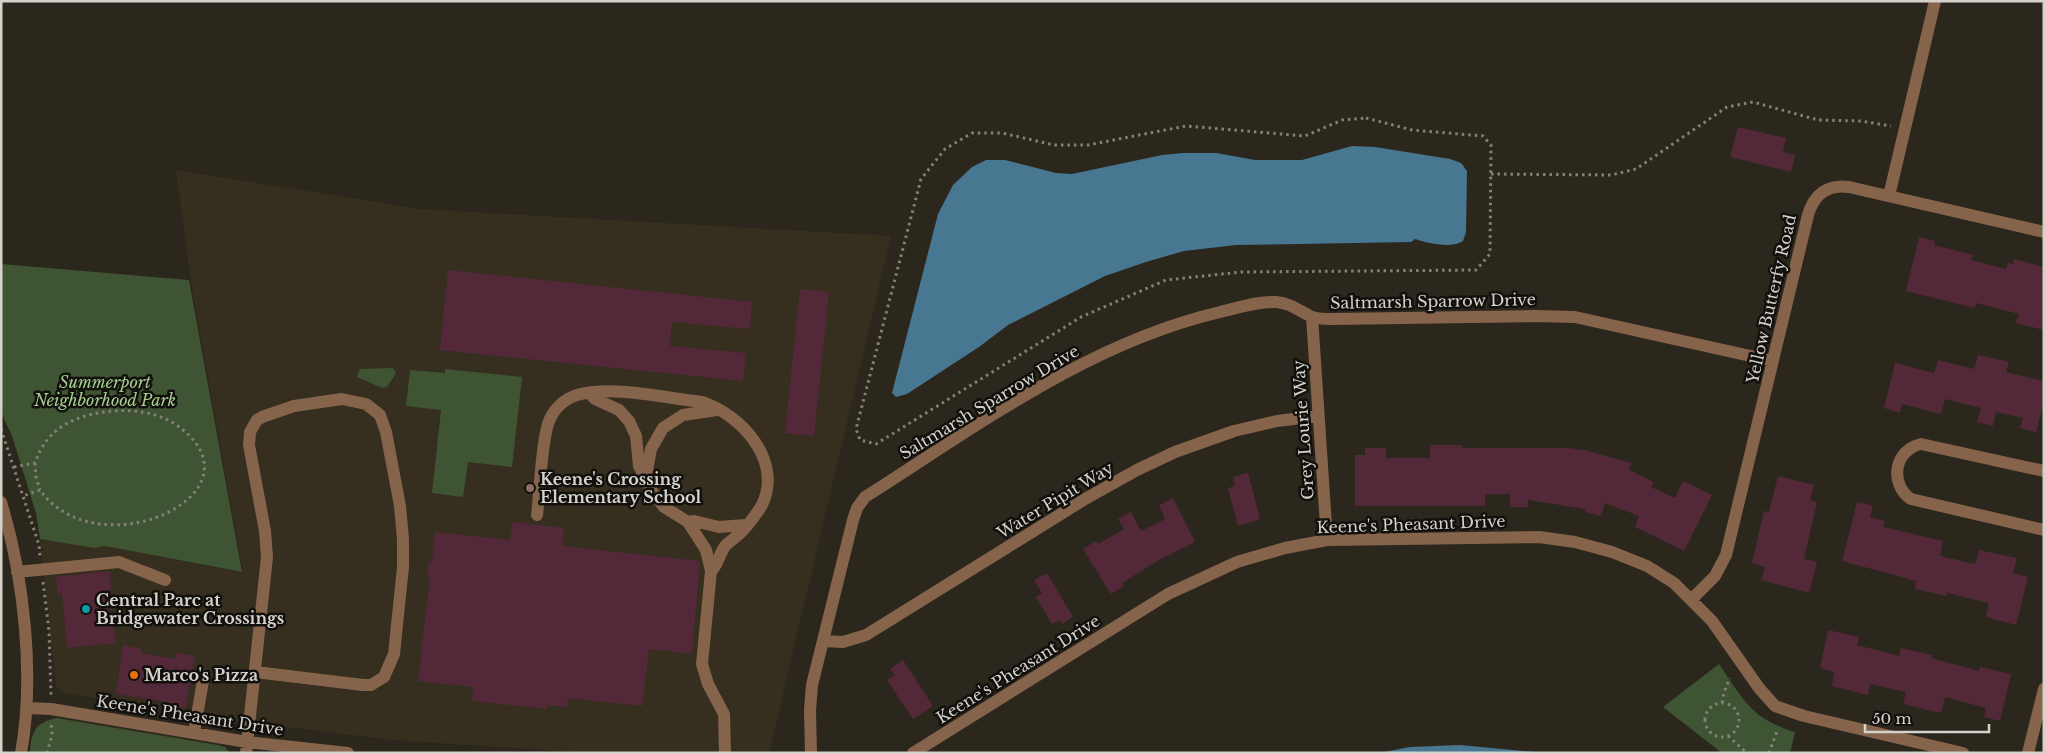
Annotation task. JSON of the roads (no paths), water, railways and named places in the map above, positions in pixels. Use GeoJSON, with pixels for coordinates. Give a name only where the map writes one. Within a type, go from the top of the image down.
{"type":"FeatureCollection","features":[{"type":"Feature","properties":{"kind":"street"},"geometry":{"type":"LineString","coordinates":[[1889,196],[1935,1]]}},
{"type":"Feature","properties":{"kind":"street","name":"Yellow Butterfy Road"},"geometry":{"type":"LineString","coordinates":[[1692,599],[1716,576],[1726,555],[1808,215],[1816,197],[1823,190],[1840,185],[2044,232]]}},
{"type":"Feature","properties":{"kind":"street","name":"Saltmarsh Sparrow Drive"},"geometry":{"type":"LineString","coordinates":[[811,753],[810,697],[853,520],[857,508],[865,497],[1034,390],[1096,356],[1148,334],[1205,316],[1262,302],[1291,305],[1312,317],[1332,319],[1575,317],[1773,361]]}},
{"type":"Feature","properties":{"kind":"street","name":"Grey Lourie Way"},"geometry":{"type":"LineString","coordinates":[[1312,317],[1327,540]]}},
{"type":"Feature","properties":{"kind":"street"},"geometry":{"type":"LineString","coordinates":[[537,515],[546,434],[551,416],[569,398],[602,391],[702,402],[733,418],[745,430],[758,447],[768,474],[767,488],[762,504],[739,535],[728,543],[711,571]]}},
{"type":"Feature","properties":{"kind":"street"},"geometry":{"type":"LineString","coordinates":[[591,394],[595,399],[619,410],[629,421],[636,436],[639,466],[646,476],[653,493],[664,507],[688,522],[703,542],[711,571],[702,656],[708,684],[724,714],[725,753]]}},
{"type":"Feature","properties":{"kind":"street"},"geometry":{"type":"LineString","coordinates":[[247,747],[255,672],[266,570],[267,544],[249,439],[257,420],[274,413],[294,406],[326,401],[342,399],[359,400],[374,409],[383,422],[403,540],[403,567],[394,654],[389,669],[378,682],[371,685],[255,672]]}},
{"type":"Feature","properties":{"kind":"street"},"geometry":{"type":"LineString","coordinates":[[646,476],[651,449],[663,428],[683,415],[717,410]]}},
{"type":"Feature","properties":{"kind":"street","name":"Water Pipit Way"},"geometry":{"type":"LineString","coordinates":[[823,641],[844,642],[866,636],[1085,499],[1155,461],[1234,431],[1277,421],[1318,416]]}},
{"type":"Feature","properties":{"kind":"street"},"geometry":{"type":"LineString","coordinates":[[2044,471],[1921,444],[1906,450],[1901,457],[1897,475],[1900,490],[1911,499],[2044,530]]}},
{"type":"Feature","properties":{"kind":"street"},"geometry":{"type":"LineString","coordinates":[[1,502],[17,572],[27,668],[27,708],[21,753]]}},
{"type":"Feature","properties":{"kind":"street"},"geometry":{"type":"LineString","coordinates":[[688,522],[694,521],[719,527],[745,525]]}},
{"type":"Feature","properties":{"kind":"street","name":"Keene's Pheasant Drive"},"geometry":{"type":"LineString","coordinates":[[913,753],[1191,582],[1261,554],[1327,540],[1410,537],[1558,538],[1594,546],[1631,559],[1668,579],[1692,599],[1722,634],[1769,700],[1782,709],[1804,716],[1963,753]]}},
{"type":"Feature","properties":{"kind":"street"},"geometry":{"type":"LineString","coordinates":[[17,572],[119,562],[165,580]]}},
{"type":"Feature","properties":{"kind":"street"},"geometry":{"type":"LineString","coordinates":[[194,733],[204,675]]}},
{"type":"Feature","properties":{"kind":"street"},"geometry":{"type":"LineString","coordinates":[[2028,753],[2044,689]]}},
{"type":"Feature","properties":{"kind":"street","name":"Keene's Pheasant Drive"},"geometry":{"type":"LineString","coordinates":[[27,708],[51,709],[194,733],[247,747],[348,753]]}},
{"type":"Feature","properties":{"kind":"water"},"geometry":{"type":"Polygon","coordinates":[[[1352,146],[1375,147],[1450,159],[1461,163],[1467,171],[1466,232],[1463,241],[1453,245],[1433,244],[1415,239],[1411,242],[1236,245],[1184,251],[1105,276],[1008,325],[979,347],[907,394],[896,397],[892,393],[938,214],[953,185],[972,167],[986,160],[1005,160],[1056,173],[1072,174],[1162,155],[1216,153],[1255,160],[1302,160],[1352,146]]]}},
{"type":"Feature","properties":{"kind":"water"},"geometry":{"type":"Polygon","coordinates":[[[1460,745],[1544,753],[1379,753],[1410,747],[1460,745]]]}},
{"type":"Feature","properties":{"kind":"place","name":"Keene's Crossing Elementary School"},"geometry":{"type":"Point","coordinates":[530,488]}},
{"type":"Feature","properties":{"kind":"place","name":"Central Parc at Bridgewater Crossings"},"geometry":{"type":"Point","coordinates":[86,609]}},
{"type":"Feature","properties":{"kind":"place","name":"Marco's Pizza"},"geometry":{"type":"Point","coordinates":[134,675]}},
{"type":"Feature","properties":{"kind":"park label","name":"Summerport Neighborhood Park"},"geometry":{"type":"Point","coordinates":[105,391]}}]}
